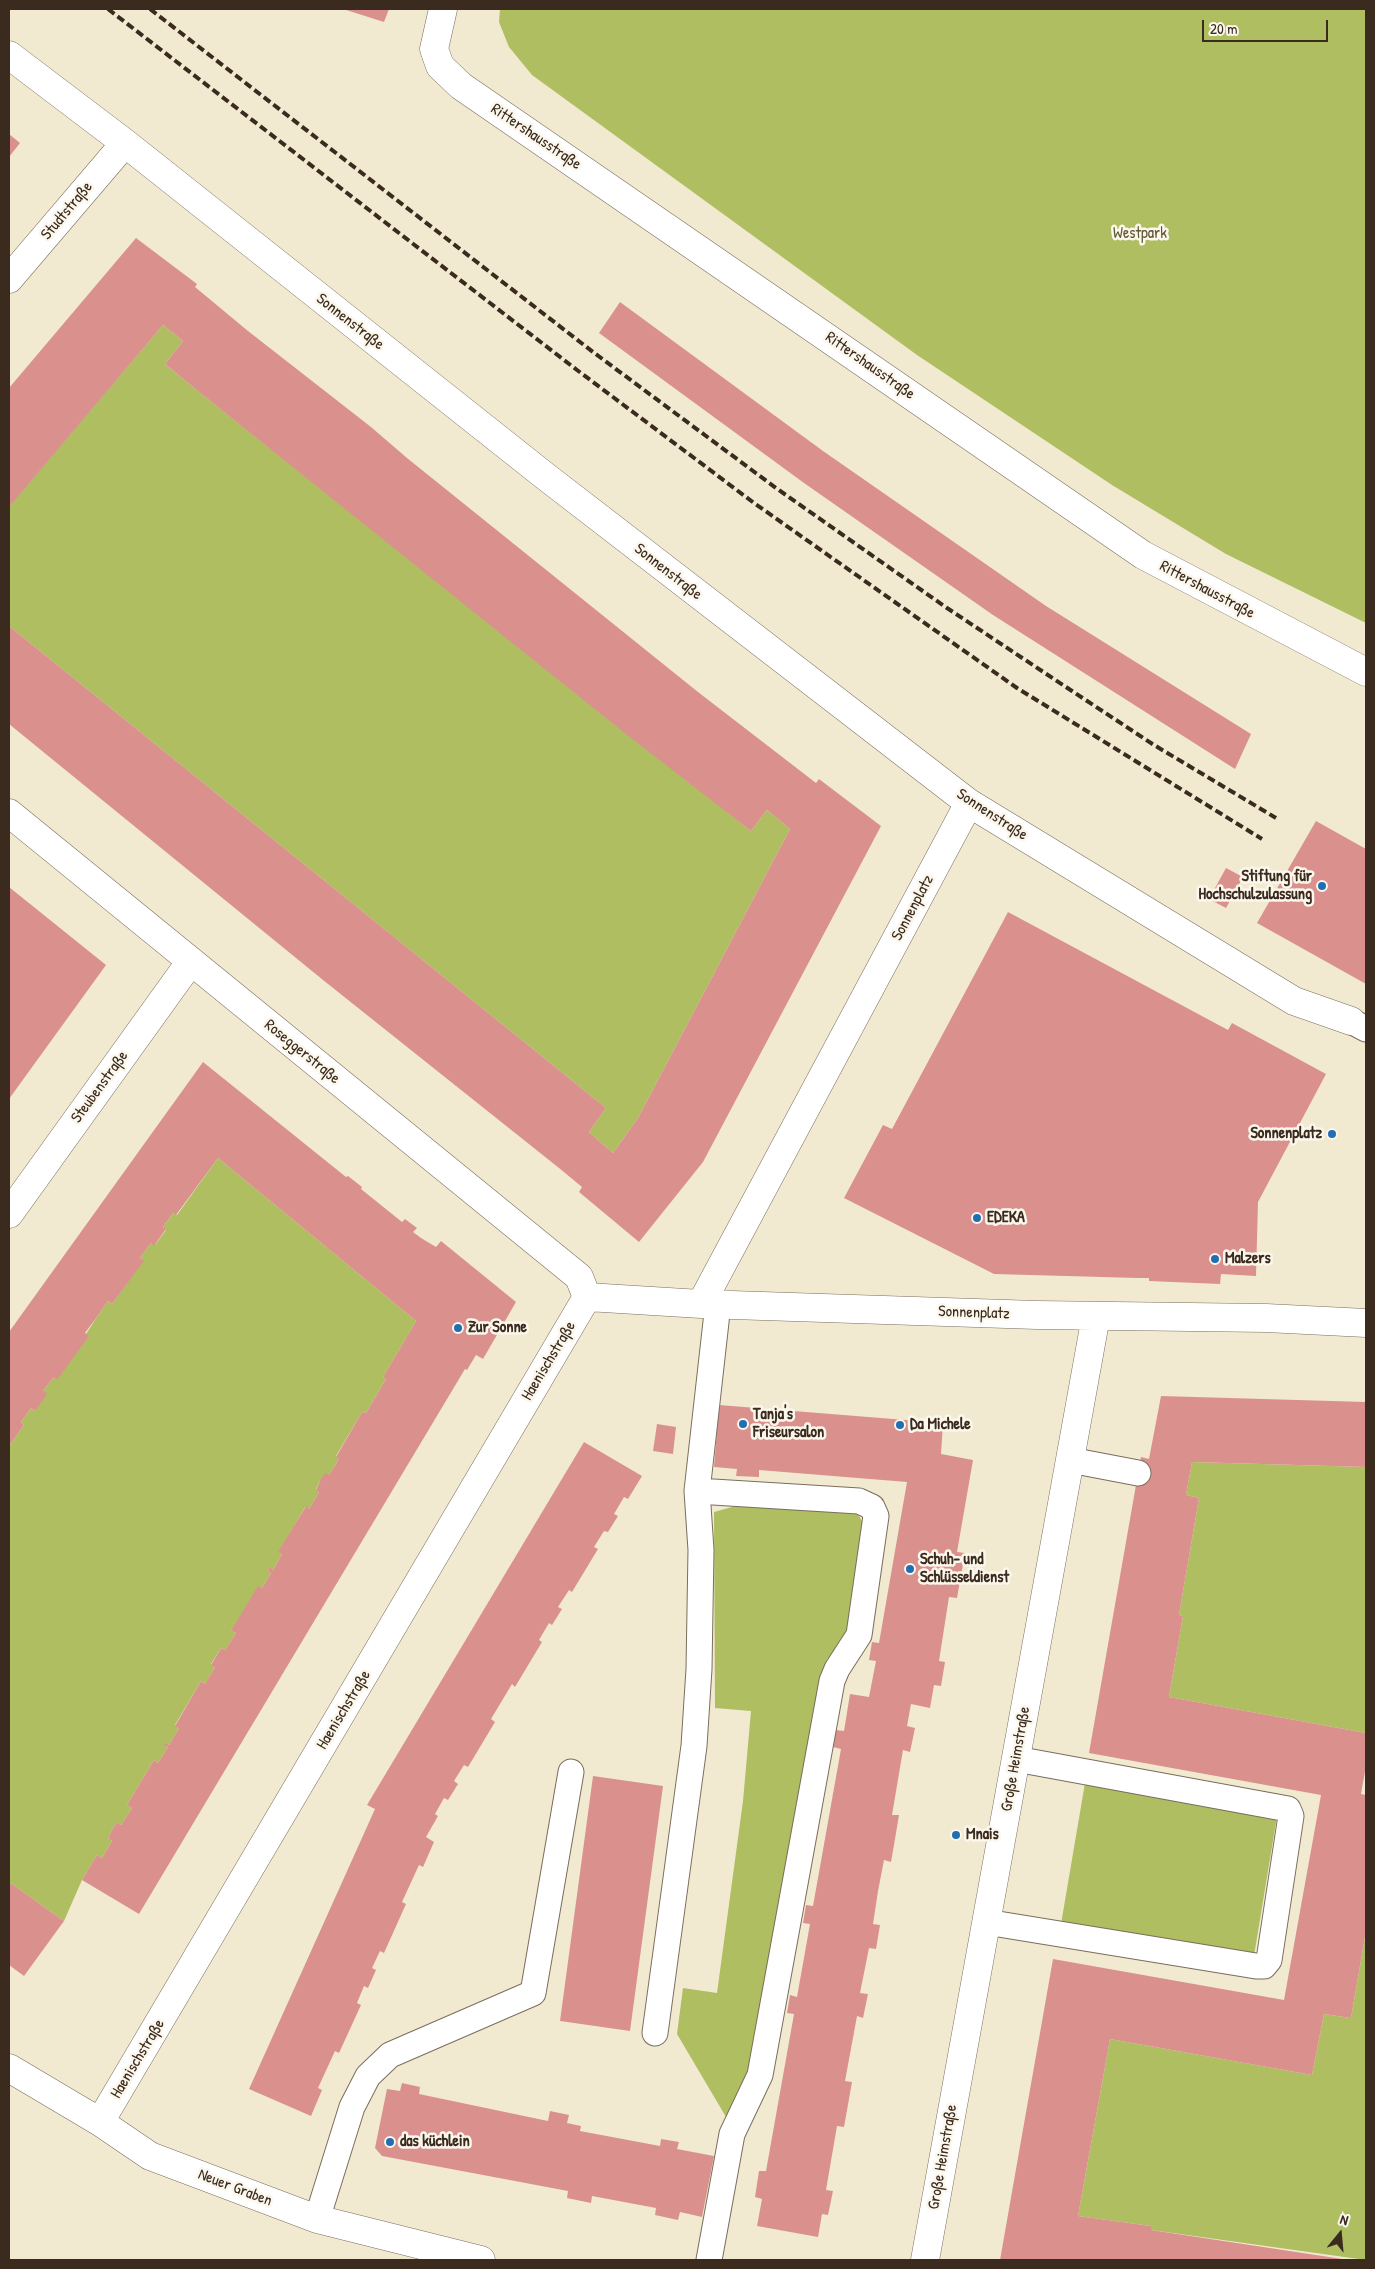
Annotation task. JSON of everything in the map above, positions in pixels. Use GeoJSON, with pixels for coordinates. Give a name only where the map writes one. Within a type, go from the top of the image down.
{"type":"FeatureCollection","features":[{"type":"Feature","properties":{"kind":"street","name":"Rittershausstraße"},"geometry":{"type":"LineString","coordinates":[[443,9],[434,49],[440,66],[461,86],[1143,555],[1366,672]]}},
{"type":"Feature","properties":{"kind":"street","name":"Sonnenstraße"},"geometry":{"type":"LineString","coordinates":[[9,55],[125,143],[545,476],[969,803],[1294,1001],[1359,1025]]}},
{"type":"Feature","properties":{"kind":"street","name":"Studtstraße"},"geometry":{"type":"LineString","coordinates":[[9,279],[125,143]]}},
{"type":"Feature","properties":{"kind":"street","name":"Sonnenplatz"},"geometry":{"type":"LineString","coordinates":[[710,1304],[969,803]]}},
{"type":"Feature","properties":{"kind":"street","name":"Roseggerstraße"},"geometry":{"type":"LineString","coordinates":[[9,813],[580,1277],[587,1297]]}},
{"type":"Feature","properties":{"kind":"street","name":"Steubenstraße"},"geometry":{"type":"LineString","coordinates":[[9,1214],[191,961]]}},
{"type":"Feature","properties":{"kind":"street","name":"Sonnenplatz"},"geometry":{"type":"LineString","coordinates":[[587,1297],[710,1304],[1096,1316],[1266,1318],[1366,1323]]}},
{"type":"Feature","properties":{"kind":"street","name":"Haenischstraße"},"geometry":{"type":"LineString","coordinates":[[100,2122],[587,1297]]}},
{"type":"Feature","properties":{"kind":"street","name":"Große Heimstraße"},"geometry":{"type":"LineString","coordinates":[[925,2260],[1096,1316]]}},
{"type":"Feature","properties":{"kind":"street","name":"Neuer Graben"},"geometry":{"type":"LineString","coordinates":[[9,2068],[100,2122],[150,2156],[317,2219],[481,2260]]}},
{"type":"Feature","properties":{"kind":"lane"},"geometry":{"type":"LineString","coordinates":[[655,2033],[694,1746],[699,1670],[700,1550],[697,1491],[710,1304]]}},
{"type":"Feature","properties":{"kind":"lane"},"geometry":{"type":"LineString","coordinates":[[1070,1460],[1138,1473]]}},
{"type":"Feature","properties":{"kind":"lane"},"geometry":{"type":"LineString","coordinates":[[697,1491],[860,1501],[872,1507],[876,1516],[859,1635],[837,1669],[832,1681],[760,2075],[732,2134],[709,2260]]}},
{"type":"Feature","properties":{"kind":"lane"},"geometry":{"type":"LineString","coordinates":[[986,1922],[1256,1966],[1264,1966],[1268,1960],[1292,1816],[1288,1809],[1016,1759]]}},
{"type":"Feature","properties":{"kind":"lane"},"geometry":{"type":"LineString","coordinates":[[317,2219],[352,2107],[368,2076],[390,2055],[533,1993],[571,1772]]}},
{"type":"Feature","properties":{"kind":"green space","name":"Westpark"},"geometry":{"type":"Polygon","coordinates":[[[500,9],[1366,9],[1366,623],[1226,554],[1112,485],[917,355],[532,75],[509,47],[499,22],[500,9]]]}},
{"type":"Feature","properties":{"kind":"green space"},"geometry":{"type":"Polygon","coordinates":[[[163,325],[183,341],[165,364],[199,392],[751,831],[767,810],[790,829],[638,1118],[613,1153],[589,1132],[606,1108],[9,626],[9,506],[163,325]]]}},
{"type":"Feature","properties":{"kind":"green space"},"geometry":{"type":"Polygon","coordinates":[[[218,1158],[416,1321],[383,1377],[386,1379],[366,1413],[362,1412],[336,1456],[339,1459],[329,1475],[320,1481],[316,1489],[319,1492],[309,1509],[305,1507],[279,1552],[282,1554],[273,1570],[269,1568],[268,1571],[271,1573],[262,1588],[231,1631],[236,1633],[225,1650],[221,1648],[211,1664],[215,1667],[205,1684],[201,1681],[175,1725],[179,1728],[169,1745],[165,1742],[164,1744],[168,1747],[158,1763],[154,1760],[127,1805],[132,1808],[121,1825],[117,1822],[108,1838],[112,1841],[102,1858],[97,1855],[82,1880],[64,1921],[9,1882],[9,1446],[24,1425],[21,1422],[31,1408],[35,1411],[43,1391],[54,1377],[57,1379],[108,1301],[112,1304],[143,1261],[140,1258],[151,1243],[155,1245],[166,1230],[163,1227],[173,1213],[177,1215],[218,1158]]]}},
{"type":"Feature","properties":{"kind":"green space"},"geometry":{"type":"Polygon","coordinates":[[[1192,1462],[1366,1467],[1366,1733],[1169,1697],[1183,1616],[1179,1615],[1199,1498],[1186,1495],[1192,1462]]]}},
{"type":"Feature","properties":{"kind":"green space"},"geometry":{"type":"Polygon","coordinates":[[[757,1500],[851,1510],[859,1516],[865,1526],[852,1628],[842,1649],[827,1659],[757,2051],[745,2082],[739,2090],[729,2122],[677,2034],[683,1988],[717,1993],[743,1801],[751,1711],[715,1708],[714,1512],[757,1500]]]}},
{"type":"Feature","properties":{"kind":"green space"},"geometry":{"type":"Polygon","coordinates":[[[1085,1783],[1277,1816],[1254,1956],[1061,1924],[1085,1783]]]}},
{"type":"Feature","properties":{"kind":"green space"},"geometry":{"type":"Polygon","coordinates":[[[1366,1931],[1366,2260],[1151,2230],[1151,2226],[1078,2216],[1110,2039],[1312,2075],[1324,2014],[1351,2018],[1366,1931]]]}},
{"type":"Feature","properties":{"kind":"building"},"geometry":{"type":"Polygon","coordinates":[[[343,9],[389,9],[384,22],[343,9]]]}},
{"type":"Feature","properties":{"kind":"building"},"geometry":{"type":"Polygon","coordinates":[[[9,134],[20,143],[9,157],[9,134]]]}},
{"type":"Feature","properties":{"kind":"building"},"geometry":{"type":"Polygon","coordinates":[[[136,238],[197,284],[195,287],[248,331],[371,427],[698,692],[816,783],[819,779],[881,826],[703,1162],[639,1242],[579,1192],[582,1187],[559,1168],[323,980],[9,724],[9,626],[606,1108],[589,1132],[613,1153],[638,1118],[790,829],[767,810],[751,831],[626,734],[199,392],[165,364],[183,341],[163,325],[9,507],[9,388],[136,238]]]}},
{"type":"Feature","properties":{"kind":"building"},"geometry":{"type":"Polygon","coordinates":[[[620,302],[823,451],[1046,606],[1251,734],[1235,769],[993,615],[804,483],[599,333],[620,302]]]}},
{"type":"Feature","properties":{"kind":"building","name":"Stiftung für Hochschulzulassung"},"geometry":{"type":"Polygon","coordinates":[[[1316,821],[1366,849],[1366,984],[1257,923],[1316,821]]]}},
{"type":"Feature","properties":{"kind":"building"},"geometry":{"type":"Polygon","coordinates":[[[1226,868],[1243,877],[1226,908],[1209,899],[1226,868]]]}},
{"type":"Feature","properties":{"kind":"building"},"geometry":{"type":"Polygon","coordinates":[[[9,887],[106,965],[9,1099],[9,887]]]}},
{"type":"Feature","properties":{"kind":"building"},"geometry":{"type":"Polygon","coordinates":[[[1008,912],[1228,1030],[1232,1023],[1326,1074],[1258,1202],[1256,1276],[1221,1274],[1220,1284],[1149,1281],[1149,1278],[994,1274],[844,1198],[883,1125],[892,1129],[1008,912]]]}},
{"type":"Feature","properties":{"kind":"building"},"geometry":{"type":"Polygon","coordinates":[[[203,1062],[346,1177],[348,1176],[362,1187],[361,1189],[402,1222],[405,1219],[417,1228],[413,1232],[436,1247],[441,1241],[516,1302],[483,1359],[476,1355],[467,1370],[465,1369],[139,1914],[82,1880],[97,1855],[102,1858],[112,1841],[108,1838],[117,1822],[121,1825],[132,1808],[127,1805],[154,1760],[158,1763],[168,1747],[163,1745],[165,1742],[169,1745],[179,1728],[175,1726],[201,1681],[205,1684],[215,1667],[211,1665],[221,1648],[225,1650],[236,1633],[231,1631],[258,1586],[262,1588],[271,1573],[268,1571],[269,1567],[273,1570],[282,1554],[278,1552],[306,1506],[309,1509],[319,1492],[316,1490],[325,1473],[329,1475],[339,1459],[336,1457],[362,1412],[366,1413],[386,1379],[383,1377],[416,1321],[218,1158],[176,1215],[173,1213],[163,1227],[166,1229],[154,1246],[151,1243],[140,1258],[144,1261],[112,1304],[108,1301],[85,1333],[89,1336],[57,1380],[54,1377],[43,1391],[47,1394],[35,1411],[31,1408],[21,1422],[24,1425],[9,1446],[9,1332],[203,1062]]]}},
{"type":"Feature","properties":{"kind":"building"},"geometry":{"type":"Polygon","coordinates":[[[1161,1396],[1366,1402],[1366,1467],[1192,1462],[1186,1495],[1199,1498],[1179,1615],[1183,1616],[1169,1697],[1366,1733],[1366,1766],[1361,1794],[1366,1795],[1366,1931],[1351,2018],[1324,2014],[1312,2075],[1110,2039],[1078,2216],[1151,2226],[1151,2230],[1349,2260],[1000,2260],[1053,1959],[1284,2000],[1321,1795],[1089,1753],[1141,1457],[1149,1459],[1161,1396]]]}},
{"type":"Feature","properties":{"kind":"building"},"geometry":{"type":"Polygon","coordinates":[[[719,1405],[943,1423],[941,1454],[973,1460],[957,1552],[965,1553],[957,1598],[949,1597],[939,1661],[945,1662],[941,1686],[934,1685],[930,1708],[911,1704],[907,1726],[915,1728],[910,1752],[903,1750],[892,1815],[899,1815],[895,1839],[891,1862],[884,1860],[873,1924],[880,1925],[876,1949],[869,1948],[860,1993],[868,1994],[863,2018],[857,2016],[845,2081],[852,2082],[844,2127],[837,2126],[826,2190],[833,2191],[828,2215],[822,2214],[818,2237],[757,2226],[762,2199],[755,2197],[759,2171],[766,2171],[794,2014],[787,2013],[790,1995],[797,1997],[810,1924],[803,1923],[806,1905],[813,1906],[841,1749],[833,1747],[836,1730],[844,1731],[850,1694],[869,1697],[876,1661],[869,1660],[872,1642],[879,1643],[907,1482],[759,1470],[759,1477],[736,1476],[737,1469],[714,1467],[719,1405]]]}},
{"type":"Feature","properties":{"kind":"building"},"geometry":{"type":"Polygon","coordinates":[[[657,1424],[676,1427],[673,1454],[653,1451],[657,1424]]]}},
{"type":"Feature","properties":{"kind":"building"},"geometry":{"type":"Polygon","coordinates":[[[584,1442],[642,1476],[628,1499],[624,1497],[614,1514],[618,1516],[608,1532],[604,1531],[594,1547],[598,1549],[572,1592],[569,1590],[558,1607],[562,1609],[552,1625],[549,1623],[539,1640],[542,1642],[515,1687],[512,1684],[491,1719],[495,1722],[468,1767],[464,1765],[454,1781],[458,1784],[448,1800],[444,1798],[435,1814],[438,1816],[426,1837],[434,1842],[423,1867],[419,1865],[402,1902],[406,1904],[384,1953],[380,1951],[372,1968],[376,1970],[368,1988],[364,1986],[357,2003],[361,2005],[339,2053],[335,2051],[318,2088],[322,2090],[311,2116],[249,2089],[375,1809],[367,1805],[584,1442]]]}},
{"type":"Feature","properties":{"kind":"building"},"geometry":{"type":"Polygon","coordinates":[[[593,1776],[663,1786],[630,2031],[560,2021],[593,1776]]]}},
{"type":"Feature","properties":{"kind":"building"},"geometry":{"type":"Polygon","coordinates":[[[9,1882],[64,1921],[24,1976],[9,1965],[9,1882]]]}},
{"type":"Feature","properties":{"kind":"building"},"geometry":{"type":"Polygon","coordinates":[[[402,2083],[420,2087],[419,2094],[548,2121],[550,2111],[569,2115],[567,2123],[581,2126],[580,2131],[660,2146],[661,2139],[679,2142],[677,2149],[714,2156],[702,2217],[680,2212],[678,2220],[655,2215],[656,2208],[592,2196],[591,2203],[567,2198],[568,2191],[382,2156],[375,2148],[387,2089],[400,2091],[402,2083]]]}},
{"type":"Feature","properties":{"kind":"railway"},"geometry":{"type":"LineString","coordinates":[[108,9],[577,370],[754,503],[1017,688],[1262,839]]}},
{"type":"Feature","properties":{"kind":"railway"},"geometry":{"type":"LineString","coordinates":[[150,9],[593,352],[776,488],[947,608],[1072,691],[1154,745],[1276,818]]}},
{"type":"Feature","properties":{"kind":"place","name":"Stiftung für Hochschulzulassung"},"geometry":{"type":"Point","coordinates":[1322,886]}},
{"type":"Feature","properties":{"kind":"place","name":"Sonnenplatz"},"geometry":{"type":"Point","coordinates":[1332,1134]}},
{"type":"Feature","properties":{"kind":"place","name":"EDEKA"},"geometry":{"type":"Point","coordinates":[977,1218]}},
{"type":"Feature","properties":{"kind":"place","name":"Malzers"},"geometry":{"type":"Point","coordinates":[1215,1259]}},
{"type":"Feature","properties":{"kind":"place","name":"Zur Sonne"},"geometry":{"type":"Point","coordinates":[458,1328]}},
{"type":"Feature","properties":{"kind":"place","name":"Tanja's Friseursalon"},"geometry":{"type":"Point","coordinates":[743,1424]}},
{"type":"Feature","properties":{"kind":"place","name":"Da Michele"},"geometry":{"type":"Point","coordinates":[900,1425]}},
{"type":"Feature","properties":{"kind":"place","name":"Schuh- und Schlüsseldienst"},"geometry":{"type":"Point","coordinates":[910,1569]}},
{"type":"Feature","properties":{"kind":"place","name":"Mnais"},"geometry":{"type":"Point","coordinates":[956,1835]}},
{"type":"Feature","properties":{"kind":"place","name":"das küchlein"},"geometry":{"type":"Point","coordinates":[390,2142]}}]}
